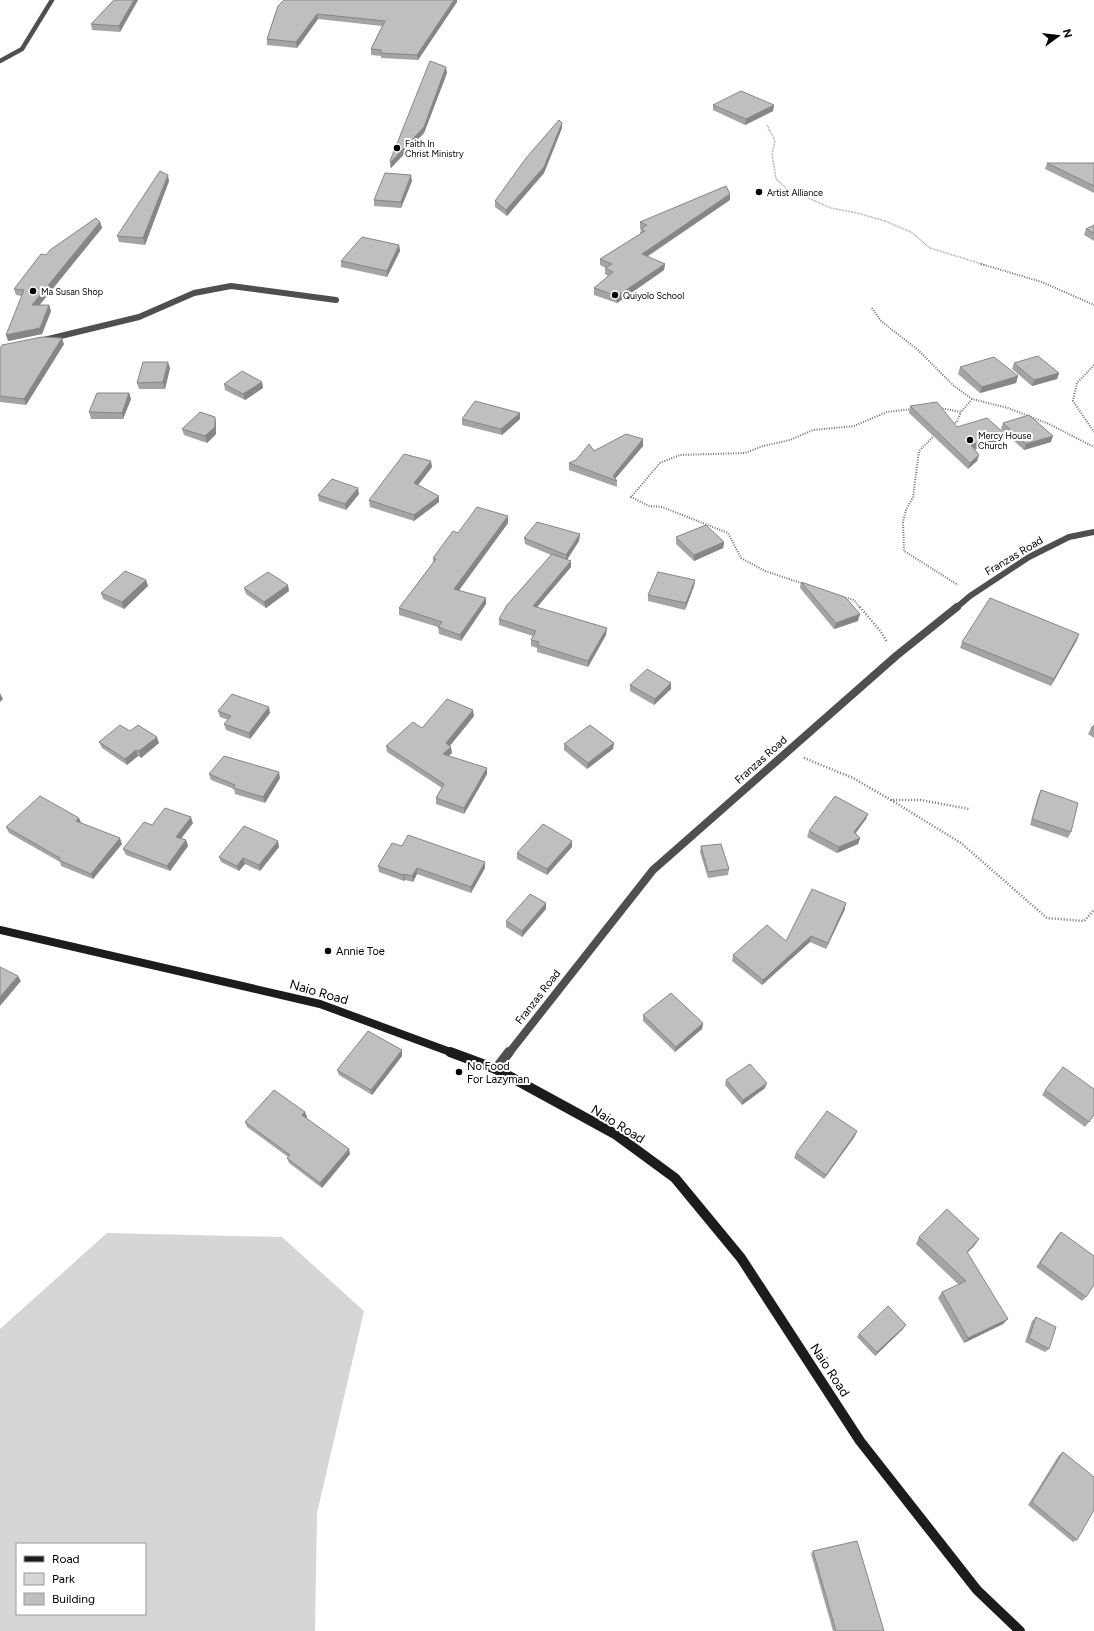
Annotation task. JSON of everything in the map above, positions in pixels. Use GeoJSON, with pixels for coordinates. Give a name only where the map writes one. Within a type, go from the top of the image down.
{"type":"FeatureCollection","features":[{"type":"Feature","properties":{"kind":"street"},"geometry":{"type":"LineString","coordinates":[[0,60],[22,48],[52,0]]}},
{"type":"Feature","properties":{"kind":"street"},"geometry":{"type":"LineString","coordinates":[[39,341],[139,317],[194,294],[231,286],[336,300]]}},
{"type":"Feature","properties":{"kind":"street","name":"Franzas Road"},"geometry":{"type":"LineString","coordinates":[[496,1068],[653,870],[896,656],[970,596],[1029,557],[1070,537],[1094,532]]}},
{"type":"Feature","properties":{"kind":"street","name":"Naio Road"},"geometry":{"type":"LineString","coordinates":[[0,930],[320,1004],[496,1068],[615,1134],[675,1178],[741,1258],[860,1441],[977,1590],[1020,1631]]}},
{"type":"Feature","properties":{"kind":"path"},"geometry":{"type":"LineString","coordinates":[[767,125],[775,141],[772,154],[772,166],[776,179],[786,188],[831,208],[857,213],[911,232],[930,248],[1042,282],[1094,306]]}},
{"type":"Feature","properties":{"kind":"path"},"geometry":{"type":"LineString","coordinates":[[872,308],[881,321],[918,350],[954,386],[972,399],[1008,408],[1049,424],[1094,447]]}},
{"type":"Feature","properties":{"kind":"path"},"geometry":{"type":"LineString","coordinates":[[1094,366],[1077,383],[1073,401],[1094,432]]}},
{"type":"Feature","properties":{"kind":"path"},"geometry":{"type":"LineString","coordinates":[[951,425],[957,422],[961,412],[972,399]]}},
{"type":"Feature","properties":{"kind":"path"},"geometry":{"type":"LineString","coordinates":[[935,407],[961,412]]}},
{"type":"Feature","properties":{"kind":"path"},"geometry":{"type":"LineString","coordinates":[[806,585],[764,571],[740,558],[728,533],[662,507],[649,506],[631,496],[660,463],[680,455],[745,453],[763,446],[790,440],[812,430],[854,426],[886,412],[914,409]]}},
{"type":"Feature","properties":{"kind":"path"},"geometry":{"type":"LineString","coordinates":[[938,433],[932,436],[919,451],[913,496],[906,510],[903,522],[904,551],[967,590],[970,596]]}},
{"type":"Feature","properties":{"kind":"path"},"geometry":{"type":"LineString","coordinates":[[841,596],[854,600],[881,632],[896,656]]}},
{"type":"Feature","properties":{"kind":"path"},"geometry":{"type":"LineString","coordinates":[[787,751],[853,778],[961,843],[1047,918],[1084,921],[1094,910]]}},
{"type":"Feature","properties":{"kind":"path"},"geometry":{"type":"LineString","coordinates":[[891,800],[922,800],[968,809]]}},
{"type":"Feature","properties":{"kind":"green space"},"geometry":{"type":"Polygon","coordinates":[[[107,1233],[282,1237],[364,1311],[317,1513],[315,1631],[0,1631],[0,1329],[107,1233]]]}},
{"type":"Feature","properties":{"kind":"building"},"geometry":{"type":"Polygon","coordinates":[[[114,0],[134,0],[119,26],[91,24],[114,0]]]}},
{"type":"Feature","properties":{"kind":"building"},"geometry":{"type":"Polygon","coordinates":[[[284,0],[454,0],[417,55],[381,53],[381,50],[371,49],[385,21],[317,14],[296,42],[267,39],[278,6],[284,0]]]}},
{"type":"Feature","properties":{"kind":"building"},"geometry":{"type":"Polygon","coordinates":[[[430,61],[446,67],[424,127],[391,162],[390,161],[430,61]]]}},
{"type":"Feature","properties":{"kind":"building"},"geometry":{"type":"Polygon","coordinates":[[[741,91],[774,105],[746,119],[713,105],[741,91]]]}},
{"type":"Feature","properties":{"kind":"building"},"geometry":{"type":"Polygon","coordinates":[[[559,120],[562,123],[544,167],[506,210],[495,201],[526,158],[559,120]]]}},
{"type":"Feature","properties":{"kind":"building"},"geometry":{"type":"Polygon","coordinates":[[[1047,163],[1094,163],[1094,186],[1047,163]]]}},
{"type":"Feature","properties":{"kind":"building"},"geometry":{"type":"Polygon","coordinates":[[[160,171],[168,175],[143,238],[117,236],[160,171]]]}},
{"type":"Feature","properties":{"kind":"building"},"geometry":{"type":"Polygon","coordinates":[[[385,173],[411,175],[401,202],[374,200],[385,173]]]}},
{"type":"Feature","properties":{"kind":"building"},"geometry":{"type":"Polygon","coordinates":[[[726,186],[730,194],[642,254],[665,264],[617,296],[594,288],[613,272],[605,268],[612,264],[600,259],[645,231],[641,229],[647,225],[640,222],[726,186]]]}},
{"type":"Feature","properties":{"kind":"building"},"geometry":{"type":"Polygon","coordinates":[[[96,218],[100,222],[32,305],[49,305],[40,328],[6,335],[24,290],[14,289],[41,254],[46,255],[50,250],[96,218]]]}},
{"type":"Feature","properties":{"kind":"building"},"geometry":{"type":"Polygon","coordinates":[[[1094,225],[1094,233],[1086,229],[1094,225]]]}},
{"type":"Feature","properties":{"kind":"building"},"geometry":{"type":"Polygon","coordinates":[[[362,237],[399,245],[387,271],[341,261],[362,237]]]}},
{"type":"Feature","properties":{"kind":"building"},"geometry":{"type":"Polygon","coordinates":[[[42,337],[62,338],[24,399],[0,396],[0,349],[2,345],[42,337]]]}},
{"type":"Feature","properties":{"kind":"building"},"geometry":{"type":"Polygon","coordinates":[[[1038,356],[1059,373],[1034,380],[1014,363],[1038,356]]]}},
{"type":"Feature","properties":{"kind":"building"},"geometry":{"type":"Polygon","coordinates":[[[994,357],[1018,376],[982,387],[960,367],[994,357]]]}},
{"type":"Feature","properties":{"kind":"building"},"geometry":{"type":"Polygon","coordinates":[[[143,362],[168,362],[163,382],[137,383],[143,362]]]}},
{"type":"Feature","properties":{"kind":"building"},"geometry":{"type":"Polygon","coordinates":[[[242,371],[262,382],[243,394],[224,384],[242,371]]]}},
{"type":"Feature","properties":{"kind":"building"},"geometry":{"type":"Polygon","coordinates":[[[97,393],[129,393],[122,413],[89,412],[97,393]]]}},
{"type":"Feature","properties":{"kind":"building"},"geometry":{"type":"Polygon","coordinates":[[[475,401],[520,413],[501,429],[462,419],[475,401]]]}},
{"type":"Feature","properties":{"kind":"building"},"geometry":{"type":"Polygon","coordinates":[[[937,402],[957,427],[987,418],[1005,434],[971,445],[979,455],[970,463],[910,406],[937,402]]]}},
{"type":"Feature","properties":{"kind":"building"},"geometry":{"type":"Polygon","coordinates":[[[200,412],[215,417],[215,427],[205,436],[182,429],[200,412]]]}},
{"type":"Feature","properties":{"kind":"building"},"geometry":{"type":"Polygon","coordinates":[[[1029,415],[1053,436],[1026,444],[1003,423],[1029,415]]]}},
{"type":"Feature","properties":{"kind":"building"},"geometry":{"type":"Polygon","coordinates":[[[626,434],[643,439],[613,476],[617,481],[569,463],[576,460],[589,444],[594,451],[626,434]]]}},
{"type":"Feature","properties":{"kind":"building"},"geometry":{"type":"Polygon","coordinates":[[[404,454],[431,461],[414,483],[439,496],[414,515],[369,500],[404,454]]]}},
{"type":"Feature","properties":{"kind":"building"},"geometry":{"type":"Polygon","coordinates":[[[332,479],[358,488],[345,504],[318,495],[332,479]]]}},
{"type":"Feature","properties":{"kind":"building"},"geometry":{"type":"Polygon","coordinates":[[[477,507],[508,516],[454,589],[486,598],[460,635],[438,627],[442,622],[399,608],[436,559],[433,558],[453,531],[458,533],[477,507]]]}},
{"type":"Feature","properties":{"kind":"building"},"geometry":{"type":"Polygon","coordinates":[[[537,522],[580,534],[566,555],[524,538],[537,522]]]}},
{"type":"Feature","properties":{"kind":"building"},"geometry":{"type":"Polygon","coordinates":[[[706,525],[724,542],[694,555],[676,537],[706,525]]]}},
{"type":"Feature","properties":{"kind":"building"},"geometry":{"type":"Polygon","coordinates":[[[552,554],[571,561],[533,606],[607,628],[588,661],[537,645],[539,642],[531,640],[536,631],[499,619],[507,605],[552,554]]]}},
{"type":"Feature","properties":{"kind":"building"},"geometry":{"type":"Polygon","coordinates":[[[125,571],[146,580],[122,602],[101,593],[125,571]]]}},
{"type":"Feature","properties":{"kind":"building"},"geometry":{"type":"Polygon","coordinates":[[[268,572],[288,585],[264,602],[244,588],[268,572]]]}},
{"type":"Feature","properties":{"kind":"building"},"geometry":{"type":"Polygon","coordinates":[[[658,572],[695,580],[686,603],[648,595],[658,572]]]}},
{"type":"Feature","properties":{"kind":"building"},"geometry":{"type":"Polygon","coordinates":[[[801,582],[845,597],[860,614],[836,623],[801,582]]]}},
{"type":"Feature","properties":{"kind":"building"},"geometry":{"type":"Polygon","coordinates":[[[990,598],[1079,634],[1054,679],[962,642],[990,598]]]}},
{"type":"Feature","properties":{"kind":"building"},"geometry":{"type":"Polygon","coordinates":[[[647,669],[671,683],[655,699],[630,685],[647,669]]]}},
{"type":"Feature","properties":{"kind":"building"},"geometry":{"type":"Polygon","coordinates":[[[232,694],[269,707],[249,733],[224,724],[231,716],[218,711],[232,694]]]}},
{"type":"Feature","properties":{"kind":"building"},"geometry":{"type":"Polygon","coordinates":[[[447,699],[473,710],[446,743],[451,747],[443,754],[487,768],[464,808],[436,798],[444,784],[386,746],[413,722],[422,728],[447,699]]]}},
{"type":"Feature","properties":{"kind":"building"},"geometry":{"type":"Polygon","coordinates":[[[120,725],[130,731],[138,725],[157,737],[139,751],[136,750],[125,759],[99,742],[120,725]]]}},
{"type":"Feature","properties":{"kind":"building"},"geometry":{"type":"Polygon","coordinates":[[[590,725],[614,743],[588,763],[564,744],[590,725]]]}},
{"type":"Feature","properties":{"kind":"building"},"geometry":{"type":"Polygon","coordinates":[[[224,756],[279,772],[263,797],[233,788],[235,785],[209,774],[224,756]]]}},
{"type":"Feature","properties":{"kind":"building"},"geometry":{"type":"Polygon","coordinates":[[[1041,790],[1078,803],[1071,832],[1032,819],[1041,790]]]}},
{"type":"Feature","properties":{"kind":"building"},"geometry":{"type":"Polygon","coordinates":[[[40,796],[79,818],[76,821],[120,838],[91,874],[59,860],[60,858],[6,827],[40,796]]]}},
{"type":"Feature","properties":{"kind":"building"},"geometry":{"type":"Polygon","coordinates":[[[835,796],[868,814],[854,832],[860,838],[839,847],[809,831],[835,796]]]}},
{"type":"Feature","properties":{"kind":"building"},"geometry":{"type":"Polygon","coordinates":[[[165,808],[191,817],[176,837],[186,840],[167,866],[123,849],[144,822],[152,825],[165,808]]]}},
{"type":"Feature","properties":{"kind":"building"},"geometry":{"type":"Polygon","coordinates":[[[543,824],[572,841],[547,869],[517,853],[543,824]]]}},
{"type":"Feature","properties":{"kind":"building"},"geometry":{"type":"Polygon","coordinates":[[[244,826],[278,841],[259,865],[243,858],[237,866],[219,857],[244,826]]]}},
{"type":"Feature","properties":{"kind":"building"},"geometry":{"type":"Polygon","coordinates":[[[408,835],[485,862],[471,887],[417,868],[412,876],[403,875],[378,866],[392,843],[402,846],[408,835]]]}},
{"type":"Feature","properties":{"kind":"building"},"geometry":{"type":"Polygon","coordinates":[[[721,844],[729,869],[708,872],[701,846],[721,844]]]}},
{"type":"Feature","properties":{"kind":"building"},"geometry":{"type":"Polygon","coordinates":[[[812,889],[846,903],[828,943],[811,936],[763,980],[733,955],[767,925],[786,941],[812,889]]]}},
{"type":"Feature","properties":{"kind":"building"},"geometry":{"type":"Polygon","coordinates":[[[530,894],[546,903],[522,931],[506,921],[530,894]]]}},
{"type":"Feature","properties":{"kind":"building"},"geometry":{"type":"Polygon","coordinates":[[[0,967],[18,976],[0,997],[0,967]]]}},
{"type":"Feature","properties":{"kind":"building"},"geometry":{"type":"Polygon","coordinates":[[[671,993],[703,1023],[676,1047],[643,1015],[671,993]]]}},
{"type":"Feature","properties":{"kind":"building"},"geometry":{"type":"Polygon","coordinates":[[[368,1031],[402,1050],[371,1090],[337,1070],[368,1031]]]}},
{"type":"Feature","properties":{"kind":"building"},"geometry":{"type":"Polygon","coordinates":[[[750,1064],[767,1083],[743,1100],[726,1080],[750,1064]]]}},
{"type":"Feature","properties":{"kind":"building"},"geometry":{"type":"Polygon","coordinates":[[[1063,1067],[1094,1089],[1094,1115],[1089,1122],[1045,1090],[1063,1067]]]}},
{"type":"Feature","properties":{"kind":"building"},"geometry":{"type":"Polygon","coordinates":[[[274,1090],[305,1112],[302,1115],[349,1149],[320,1183],[287,1158],[290,1155],[245,1122],[274,1090]]]}},
{"type":"Feature","properties":{"kind":"building"},"geometry":{"type":"Polygon","coordinates":[[[827,1111],[857,1131],[826,1175],[796,1153],[827,1111]]]}},
{"type":"Feature","properties":{"kind":"building"},"geometry":{"type":"Polygon","coordinates":[[[947,1209],[979,1239],[967,1252],[1008,1319],[968,1338],[942,1292],[966,1281],[919,1237],[947,1209]]]}},
{"type":"Feature","properties":{"kind":"building"},"geometry":{"type":"Polygon","coordinates":[[[1061,1232],[1094,1256],[1094,1285],[1086,1297],[1040,1263],[1061,1232]]]}},
{"type":"Feature","properties":{"kind":"building"},"geometry":{"type":"Polygon","coordinates":[[[888,1306],[906,1325],[877,1352],[859,1334],[888,1306]]]}},
{"type":"Feature","properties":{"kind":"building"},"geometry":{"type":"Polygon","coordinates":[[[1036,1317],[1056,1327],[1049,1349],[1029,1338],[1036,1317]]]}},
{"type":"Feature","properties":{"kind":"building"},"geometry":{"type":"Polygon","coordinates":[[[1063,1452],[1094,1477],[1094,1510],[1077,1540],[1032,1502],[1063,1452]]]}},
{"type":"Feature","properties":{"kind":"building"},"geometry":{"type":"Polygon","coordinates":[[[857,1541],[884,1631],[836,1631],[813,1551],[857,1541]]]}},
{"type":"Feature","properties":{"kind":"place","name":"Faith In Christ Ministry"},"geometry":{"type":"Point","coordinates":[397,148]}},
{"type":"Feature","properties":{"kind":"place","name":"Artist Alliance"},"geometry":{"type":"Point","coordinates":[759,192]}},
{"type":"Feature","properties":{"kind":"place","name":"Ma Susan Shop"},"geometry":{"type":"Point","coordinates":[33,291]}},
{"type":"Feature","properties":{"kind":"place","name":"Quiyolo School"},"geometry":{"type":"Point","coordinates":[615,295]}},
{"type":"Feature","properties":{"kind":"place","name":"Mercy House Church"},"geometry":{"type":"Point","coordinates":[970,440]}},
{"type":"Feature","properties":{"kind":"place","name":"Annie Toe"},"geometry":{"type":"Point","coordinates":[328,951]}},
{"type":"Feature","properties":{"kind":"place","name":"No Food For Lazyman"},"geometry":{"type":"Point","coordinates":[459,1072]}}]}
